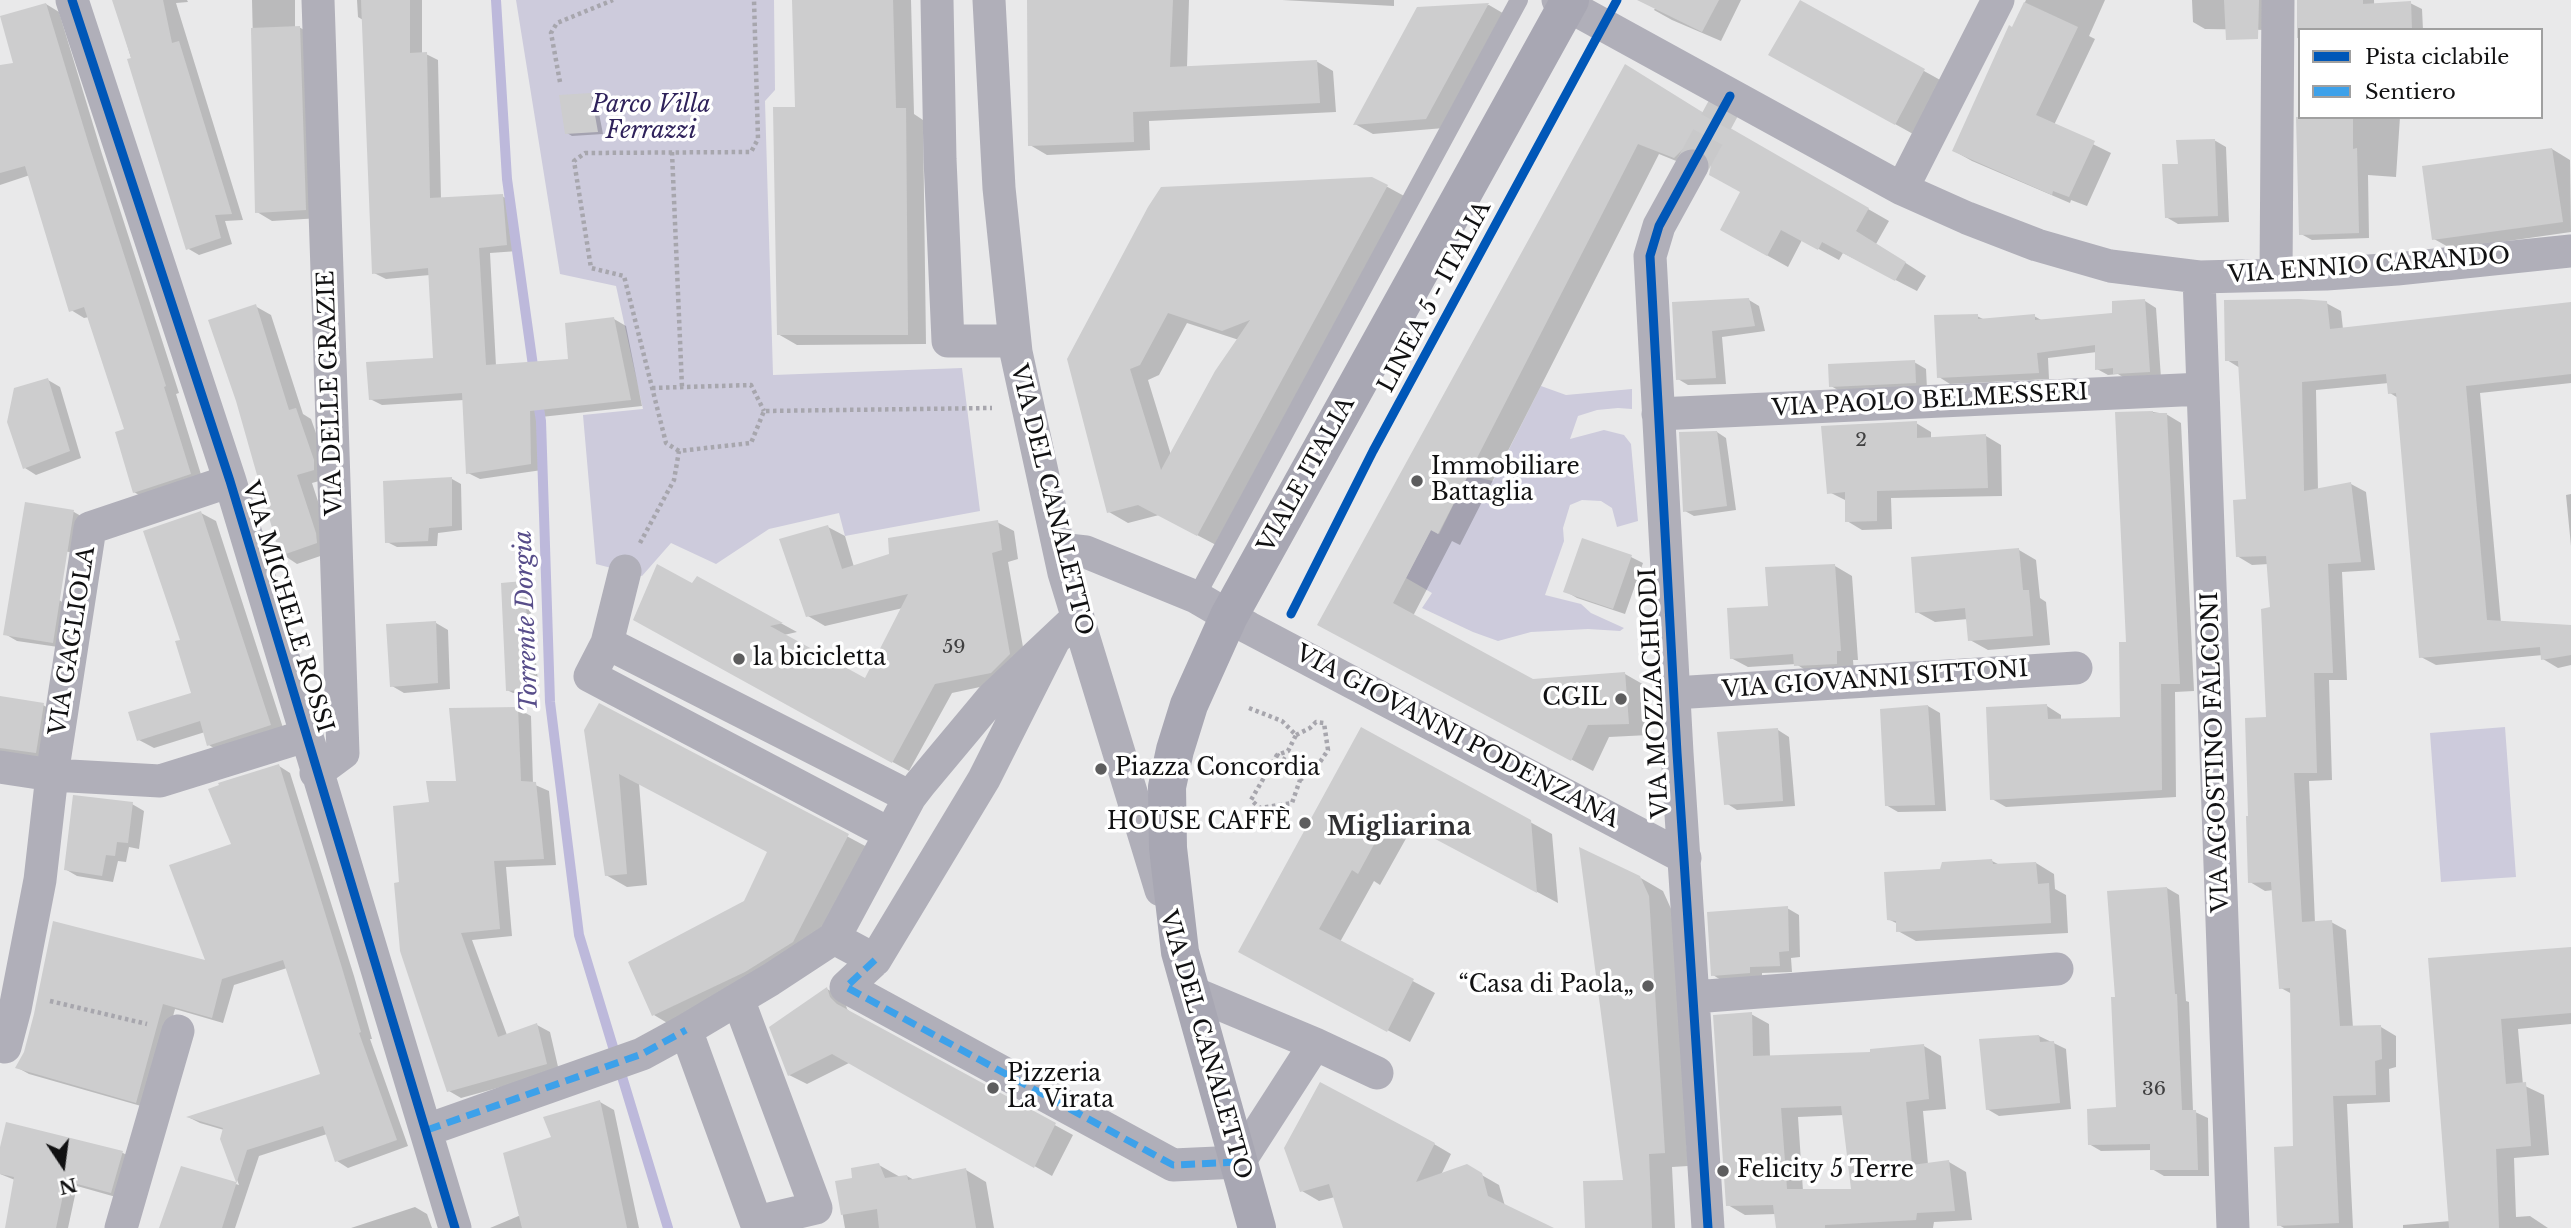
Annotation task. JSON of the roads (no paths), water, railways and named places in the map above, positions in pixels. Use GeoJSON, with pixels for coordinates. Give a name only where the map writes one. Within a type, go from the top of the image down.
{"type":"FeatureCollection","features":[{"type":"Feature","properties":{"kind":"main road","name":"VIALE ITALIA"},"geometry":{"type":"LineString","coordinates":[[1180,952],[1168,848],[1167,787],[1189,705],[1229,616],[1565,2]]}},
{"type":"Feature","properties":{"kind":"main road","name":"VIA DEL CANALETTO"},"geometry":{"type":"LineString","coordinates":[[1180,952],[1257,1228]]}},
{"type":"Feature","properties":{"kind":"street","name":"VIA MICHELE ROSSI"},"geometry":{"type":"LineString","coordinates":[[72,0],[230,481],[316,772],[428,1130],[455,1228]]}},
{"type":"Feature","properties":{"kind":"street","name":"VIA DELLE GRAZIE"},"geometry":{"type":"LineString","coordinates":[[316,772],[343,753],[318,0]]}},
{"type":"Feature","properties":{"kind":"street"},"geometry":{"type":"LineString","coordinates":[[937,0],[940,159],[948,341],[1014,341]]}},
{"type":"Feature","properties":{"kind":"street","name":"VIA DEL CANALETTO"},"geometry":{"type":"LineString","coordinates":[[989,0],[999,188],[1014,341],[1059,550],[1180,952]]}},
{"type":"Feature","properties":{"kind":"street"},"geometry":{"type":"LineString","coordinates":[[1902,189],[1998,0]]}},
{"type":"Feature","properties":{"kind":"street"},"geometry":{"type":"LineString","coordinates":[[2276,275],[2278,0]]}},
{"type":"Feature","properties":{"kind":"street","name":"VIA ENNIO CARANDO"},"geometry":{"type":"LineString","coordinates":[[1565,2],[1902,189],[2037,245],[2098,263],[2157,273],[2199,276],[2276,275],[2397,269],[2571,251]]}},
{"type":"Feature","properties":{"kind":"street","name":"VIA MOZZACHIODI"},"geometry":{"type":"LineString","coordinates":[[1692,166],[1660,226],[1650,256],[1708,1228]]}},
{"type":"Feature","properties":{"kind":"street","name":"VIA AGOSTINO FALCONI"},"geometry":{"type":"LineString","coordinates":[[2199,276],[2233,1228]]}},
{"type":"Feature","properties":{"kind":"street","name":"VIA PAOLO BELMESSERI"},"geometry":{"type":"LineString","coordinates":[[1658,414],[2203,389]]}},
{"type":"Feature","properties":{"kind":"street","name":"VIA GAGLIOLA"},"geometry":{"type":"LineString","coordinates":[[5,1047],[40,880],[52,775],[90,528],[230,481]]}},
{"type":"Feature","properties":{"kind":"street","name":"VIA GIOVANNI PODENZANA"},"geometry":{"type":"LineString","coordinates":[[1059,550],[1086,552],[1196,597],[1685,858]]}},
{"type":"Feature","properties":{"kind":"street"},"geometry":{"type":"LineString","coordinates":[[625,571],[607,643],[590,676],[890,834]]}},
{"type":"Feature","properties":{"kind":"street"},"geometry":{"type":"LineString","coordinates":[[428,1130],[642,1054],[738,999],[834,938],[910,797],[991,699],[1078,617]]}},
{"type":"Feature","properties":{"kind":"street"},"geometry":{"type":"LineString","coordinates":[[1054,640],[984,779],[875,960],[846,987],[1173,1165],[1239,1162],[1315,1044]]}},
{"type":"Feature","properties":{"kind":"street"},"geometry":{"type":"LineString","coordinates":[[607,643],[910,797]]}},
{"type":"Feature","properties":{"kind":"street","name":"VIA GIOVANNI SITTONI"},"geometry":{"type":"LineString","coordinates":[[1674,693],[2076,668]]}},
{"type":"Feature","properties":{"kind":"street"},"geometry":{"type":"LineString","coordinates":[[0,767],[52,775],[160,780],[306,736]]}},
{"type":"Feature","properties":{"kind":"street"},"geometry":{"type":"LineString","coordinates":[[834,938],[875,960]]}},
{"type":"Feature","properties":{"kind":"street"},"geometry":{"type":"LineString","coordinates":[[1694,997],[2057,969]]}},
{"type":"Feature","properties":{"kind":"street"},"geometry":{"type":"LineString","coordinates":[[1191,992],[1377,1073]]}},
{"type":"Feature","properties":{"kind":"street"},"geometry":{"type":"LineString","coordinates":[[686,1030],[756,1222],[816,1209],[738,999]]}},
{"type":"Feature","properties":{"kind":"street"},"geometry":{"type":"LineString","coordinates":[[121,1228],[178,1031]]}},
{"type":"Feature","properties":{"kind":"lane","name":"VIALE ITALIA"},"geometry":{"type":"LineString","coordinates":[[1196,597],[1519,0]]}},
{"type":"Feature","properties":{"kind":"waterway","name":"Torrente Dorgia"},"geometry":{"type":"LineString","coordinates":[[496,0],[507,179],[534,373]]}},
{"type":"Feature","properties":{"kind":"waterway","name":"Torrente Dorgia"},"geometry":{"type":"LineString","coordinates":[[537,396],[541,421],[550,702],[579,935],[668,1228]]}},
{"type":"Feature","properties":{"kind":"tunnel"},"geometry":{"type":"LineString","coordinates":[[1692,166],[1730,96]]}},
{"type":"Feature","properties":{"kind":"place","name":"Immobiliare Battaglia"},"geometry":{"type":"Point","coordinates":[1417,481]}},
{"type":"Feature","properties":{"kind":"place","name":"la bicicletta"},"geometry":{"type":"Point","coordinates":[739,659]}},
{"type":"Feature","properties":{"kind":"place","name":"CGIL"},"geometry":{"type":"Point","coordinates":[1621,699]}},
{"type":"Feature","properties":{"kind":"place","name":"Piazza Concordia"},"geometry":{"type":"Point","coordinates":[1101,769]}},
{"type":"Feature","properties":{"kind":"place","name":"HOUSE CAFFÈ"},"geometry":{"type":"Point","coordinates":[1305,823]}},
{"type":"Feature","properties":{"kind":"place","name":"“Casa di Paola„"},"geometry":{"type":"Point","coordinates":[1648,986]}},
{"type":"Feature","properties":{"kind":"place","name":"Pizzeria La Virata"},"geometry":{"type":"Point","coordinates":[993,1088]}},
{"type":"Feature","properties":{"kind":"place","name":"Felicity 5 Terre"},"geometry":{"type":"Point","coordinates":[1723,1171]}},
{"type":"Feature","properties":{"kind":"district","name":"Migliarina"},"geometry":{"type":"Point","coordinates":[1399,828]}},
{"type":"Feature","properties":{"kind":"park label","name":"Parco Villa Ferrazzi"},"geometry":{"type":"Point","coordinates":[651,119]}}]}
